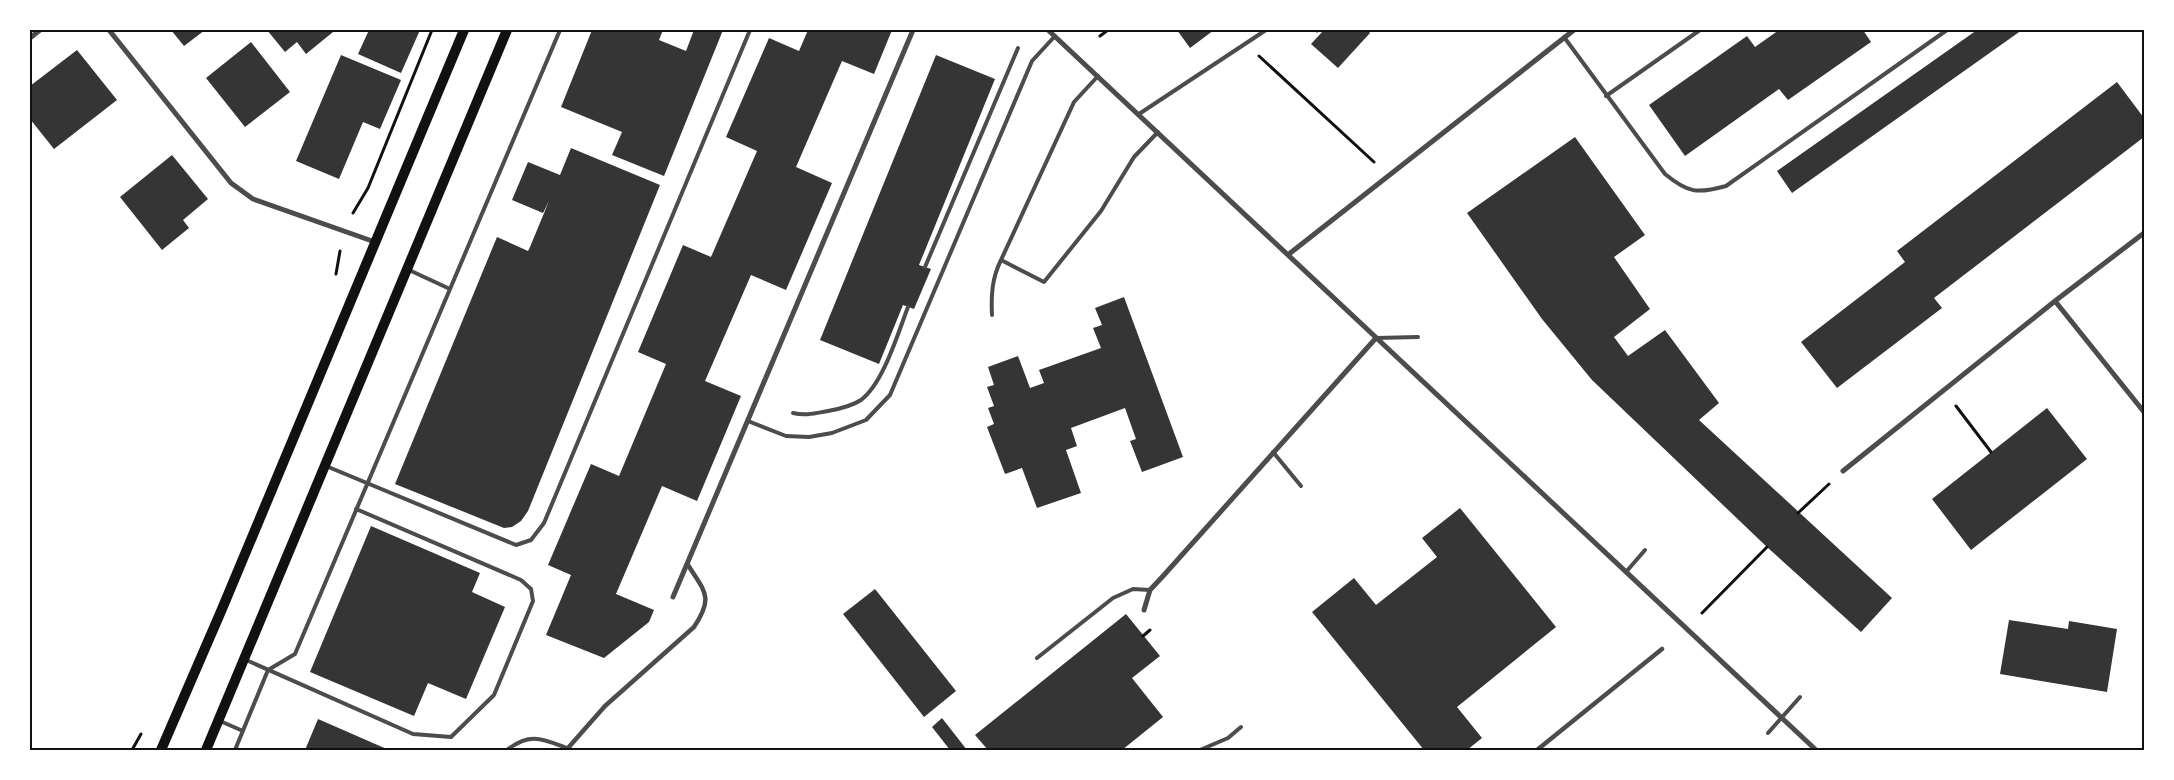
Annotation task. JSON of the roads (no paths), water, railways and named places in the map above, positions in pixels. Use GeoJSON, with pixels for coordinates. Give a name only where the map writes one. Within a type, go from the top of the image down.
{"type":"FeatureCollection","features":[{"type":"Feature","properties":{"kind":"main road"},"geometry":{"type":"LineString","coordinates":[[161,750],[222,609],[464,30]]}},
{"type":"Feature","properties":{"kind":"main road"},"geometry":{"type":"LineString","coordinates":[[206,750],[507,30]]}},
{"type":"Feature","properties":{"kind":"street"},"geometry":{"type":"LineString","coordinates":[[30,38],[40,30]]}},
{"type":"Feature","properties":{"kind":"street"},"geometry":{"type":"LineString","coordinates":[[109,30],[231,184],[252,199],[374,242]]}},
{"type":"Feature","properties":{"kind":"street"},"geometry":{"type":"LineString","coordinates":[[673,598],[913,30]]}},
{"type":"Feature","properties":{"kind":"street"},"geometry":{"type":"LineString","coordinates":[[1048,30],[1816,750]]}},
{"type":"Feature","properties":{"kind":"street"},"geometry":{"type":"LineString","coordinates":[[1288,254],[1574,30]]}},
{"type":"Feature","properties":{"kind":"street"},"geometry":{"type":"LineString","coordinates":[[1843,471],[2055,301],[2144,233]]}},
{"type":"Feature","properties":{"kind":"street"},"geometry":{"type":"LineString","coordinates":[[2055,301],[2144,412]]}},
{"type":"Feature","properties":{"kind":"street"},"geometry":{"type":"LineString","coordinates":[[1144,610],[1150,590],[1376,338]]}},
{"type":"Feature","properties":{"kind":"street"},"geometry":{"type":"LineString","coordinates":[[569,750],[606,706],[694,627],[704,612],[706,593],[688,565]]}},
{"type":"Feature","properties":{"kind":"street"},"geometry":{"type":"LineString","coordinates":[[1537,750],[1662,649]]}},
{"type":"Feature","properties":{"kind":"lane"},"geometry":{"type":"LineString","coordinates":[[235,750],[268,670],[294,654],[560,30]]}},
{"type":"Feature","properties":{"kind":"lane"},"geometry":{"type":"LineString","coordinates":[[326,466],[516,546],[531,540],[544,523],[750,30]]}},
{"type":"Feature","properties":{"kind":"lane"},"geometry":{"type":"LineString","coordinates":[[1139,114],[1266,30]]}},
{"type":"Feature","properties":{"kind":"lane"},"geometry":{"type":"LineString","coordinates":[[1606,96],[1700,30]]}},
{"type":"Feature","properties":{"kind":"lane"},"geometry":{"type":"LineString","coordinates":[[1564,37],[1665,174],[1681,187],[1704,192],[1726,186],[1947,30]]}},
{"type":"Feature","properties":{"kind":"lane"},"geometry":{"type":"LineString","coordinates":[[748,421],[786,436],[809,437],[832,433],[866,420],[890,395],[1032,61],[1055,36]]}},
{"type":"Feature","properties":{"kind":"lane"},"geometry":{"type":"LineString","coordinates":[[925,267],[1018,48]]}},
{"type":"Feature","properties":{"kind":"lane"},"geometry":{"type":"LineString","coordinates":[[992,314],[991,291],[996,270],[1074,102],[1098,76]]}},
{"type":"Feature","properties":{"kind":"lane"},"geometry":{"type":"LineString","coordinates":[[1001,260],[1044,282],[1101,211],[1134,158],[1158,132]]}},
{"type":"Feature","properties":{"kind":"lane"},"geometry":{"type":"LineString","coordinates":[[407,269],[450,288]]}},
{"type":"Feature","properties":{"kind":"lane"},"geometry":{"type":"LineString","coordinates":[[794,413],[804,415],[825,412],[842,408],[861,400],[877,383],[908,307]]}},
{"type":"Feature","properties":{"kind":"lane"},"geometry":{"type":"LineString","coordinates":[[1376,338],[1418,337]]}},
{"type":"Feature","properties":{"kind":"lane"},"geometry":{"type":"LineString","coordinates":[[1273,452],[1301,486]]}},
{"type":"Feature","properties":{"kind":"lane"},"geometry":{"type":"LineString","coordinates":[[244,659],[413,734],[451,737],[494,696],[533,601],[531,589],[520,580],[356,509]]}},
{"type":"Feature","properties":{"kind":"lane"},"geometry":{"type":"LineString","coordinates":[[1626,572],[1646,550]]}},
{"type":"Feature","properties":{"kind":"lane"},"geometry":{"type":"LineString","coordinates":[[1037,658],[1113,598],[1133,589],[1150,590]]}},
{"type":"Feature","properties":{"kind":"lane"},"geometry":{"type":"LineString","coordinates":[[1768,733],[1800,697]]}},
{"type":"Feature","properties":{"kind":"lane"},"geometry":{"type":"LineString","coordinates":[[219,720],[243,731]]}},
{"type":"Feature","properties":{"kind":"lane"},"geometry":{"type":"LineString","coordinates":[[1200,750],[1228,738],[1241,727]]}},
{"type":"Feature","properties":{"kind":"lane"},"geometry":{"type":"LineString","coordinates":[[507,750],[515,744],[539,737],[569,750]]}}]}
